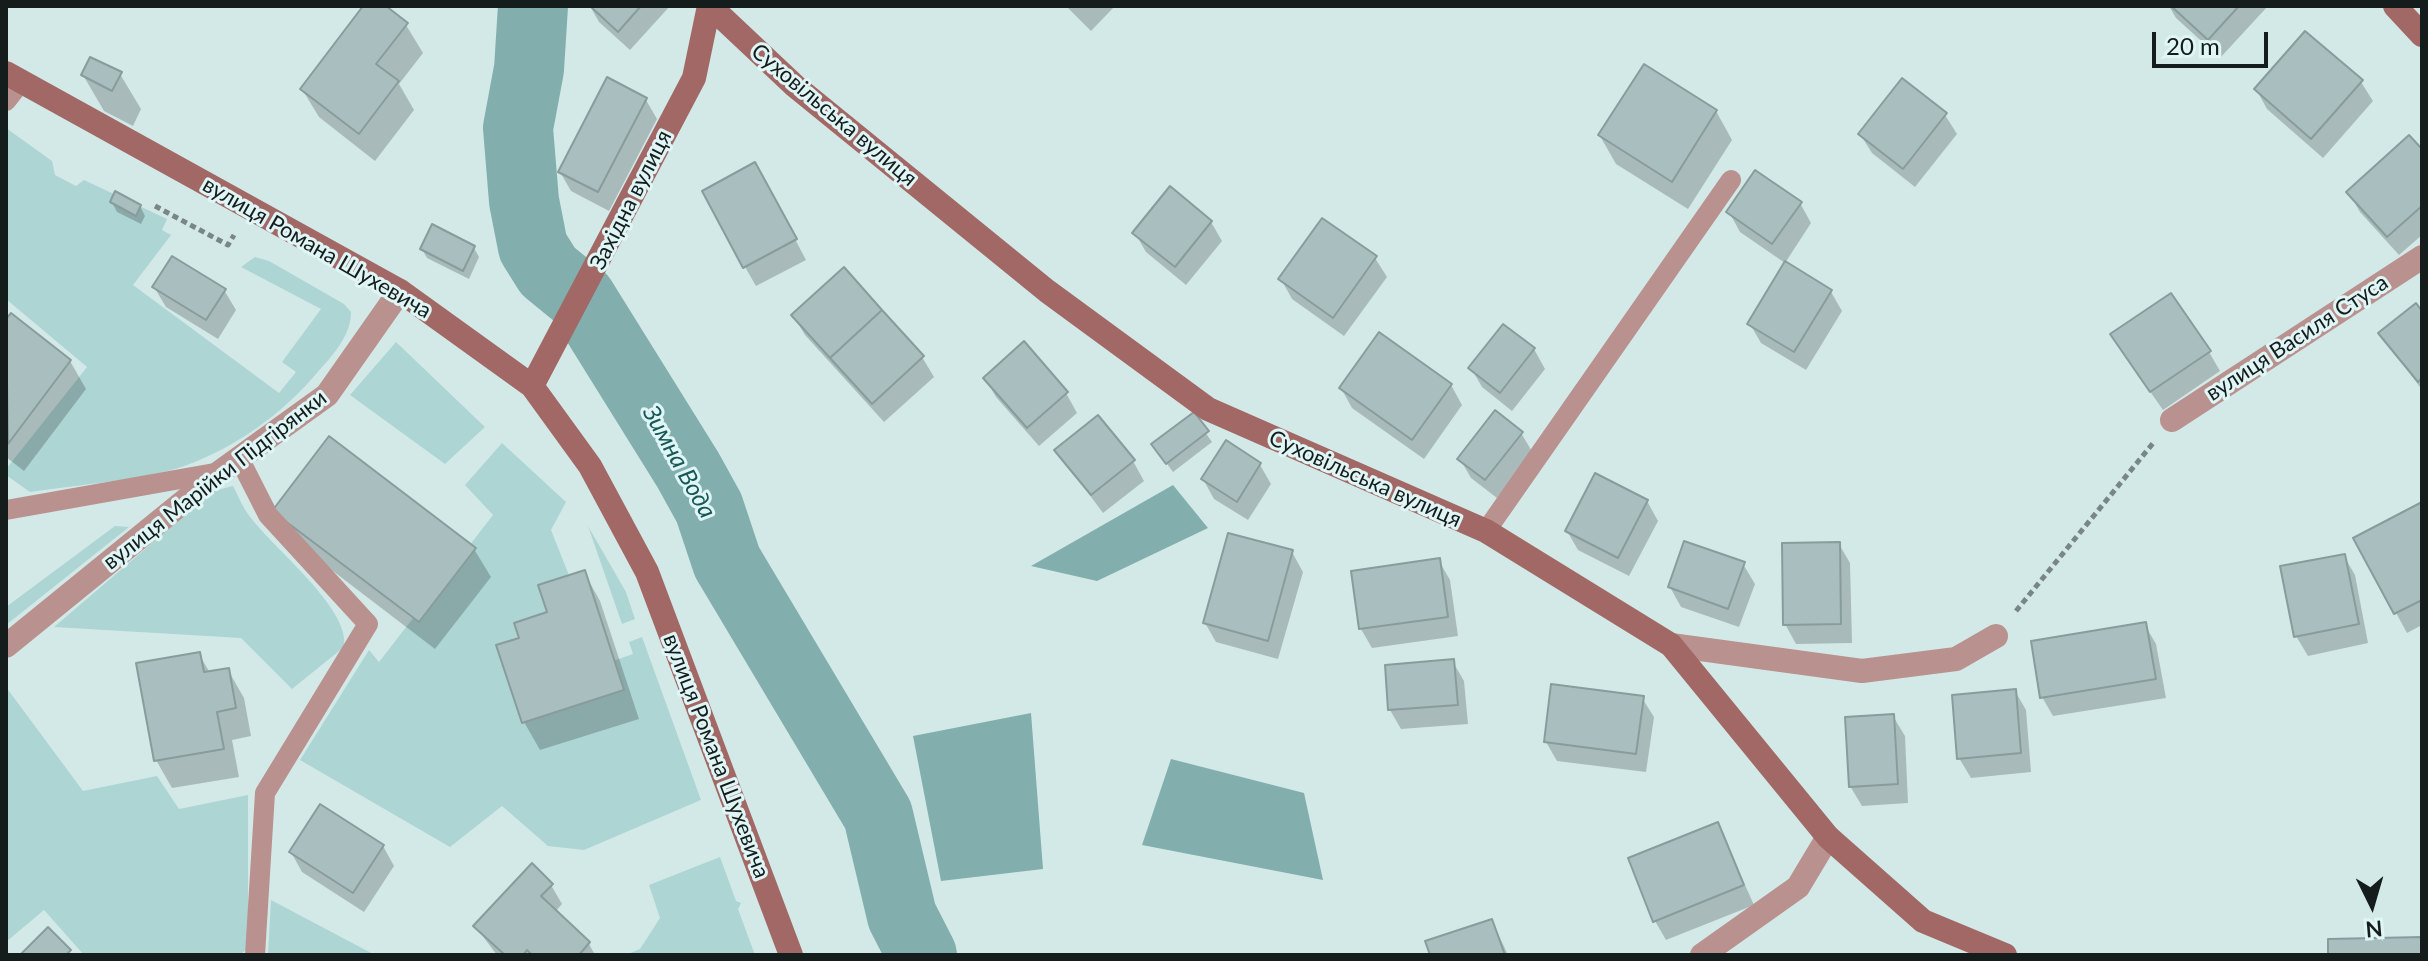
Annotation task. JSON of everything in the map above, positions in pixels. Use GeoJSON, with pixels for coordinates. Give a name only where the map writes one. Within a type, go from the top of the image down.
{"type":"FeatureCollection","features":[{"type":"Feature","properties":{"kind":"street","name":"Західна вулиця"},"geometry":{"type":"LineString","coordinates":[[532,386],[694,78],[710,6]]}},
{"type":"Feature","properties":{"kind":"street","name":"Суховільська вулиця"},"geometry":{"type":"LineString","coordinates":[[710,6],[795,86],[1047,291],[1208,409],[1486,531],[1671,645],[1828,837],[1923,921],[2005,955]]}},
{"type":"Feature","properties":{"kind":"street"},"geometry":{"type":"LineString","coordinates":[[2395,6],[2422,35]]}},
{"type":"Feature","properties":{"kind":"street","name":"вулиця Романа Шухевича"},"geometry":{"type":"LineString","coordinates":[[14,78],[400,291],[532,386],[590,466],[647,572],[791,955]]}},
{"type":"Feature","properties":{"kind":"street","name":"вулиця Василя Стуса"},"geometry":{"type":"LineString","coordinates":[[2172,420],[2422,257]]}},
{"type":"Feature","properties":{"kind":"street","name":"вулиця Марійки Підгірянки"},"geometry":{"type":"LineString","coordinates":[[6,646],[230,465],[327,395],[400,291]]}},
{"type":"Feature","properties":{"kind":"street"},"geometry":{"type":"LineString","coordinates":[[1671,645],[1862,671],[1956,659],[1996,636]]}},
{"type":"Feature","properties":{"kind":"street"},"geometry":{"type":"LineString","coordinates":[[1702,955],[1798,887],[1828,837]]}},
{"type":"Feature","properties":{"kind":"lane"},"geometry":{"type":"LineString","coordinates":[[6,101],[14,78]]}},
{"type":"Feature","properties":{"kind":"lane"},"geometry":{"type":"LineString","coordinates":[[1486,531],[1731,180]]}},
{"type":"Feature","properties":{"kind":"lane"},"geometry":{"type":"LineString","coordinates":[[6,510],[230,465],[268,515],[368,624],[265,793],[255,955]]}},
{"type":"Feature","properties":{"kind":"path"},"geometry":{"type":"LineString","coordinates":[[1996,636],[2172,420]]}},
{"type":"Feature","properties":{"kind":"shaded area"},"geometry":{"type":"Polygon","coordinates":[[[6,128],[52,161],[55,175],[76,186],[84,180],[167,219],[162,230],[171,235],[133,285],[279,393],[296,372],[282,362],[321,309],[241,267],[255,257],[269,261],[344,304],[351,312],[350,321],[339,346],[303,389],[273,416],[205,458],[152,475],[30,492],[6,475],[6,469],[87,367],[6,299],[6,128]]]}},
{"type":"Feature","properties":{"kind":"shaded area"},"geometry":{"type":"Polygon","coordinates":[[[396,342],[485,427],[445,464],[350,395],[396,342]]]}},
{"type":"Feature","properties":{"kind":"shaded area"},"geometry":{"type":"Polygon","coordinates":[[[502,443],[566,502],[551,530],[574,588],[555,681],[633,654],[629,642],[642,637],[701,800],[584,850],[548,846],[502,806],[450,847],[300,760],[369,650],[379,662],[493,515],[465,485],[502,443]]]}},
{"type":"Feature","properties":{"kind":"shaded area"},"geometry":{"type":"Polygon","coordinates":[[[1173,485],[1208,528],[1097,581],[1031,566],[1173,485]]]}},
{"type":"Feature","properties":{"kind":"shaded area"},"geometry":{"type":"Polygon","coordinates":[[[233,486],[259,528],[323,596],[343,631],[344,647],[292,689],[241,638],[54,627],[213,491],[233,486]]]}},
{"type":"Feature","properties":{"kind":"shaded area"},"geometry":{"type":"Polygon","coordinates":[[[115,526],[129,527],[6,625],[6,607],[115,526]]]}},
{"type":"Feature","properties":{"kind":"shaded area"},"geometry":{"type":"Polygon","coordinates":[[[588,526],[626,592],[635,619],[622,624],[588,526]]]}},
{"type":"Feature","properties":{"kind":"shaded area"},"geometry":{"type":"Polygon","coordinates":[[[6,687],[83,791],[157,776],[179,809],[248,795],[248,948],[240,955],[84,955],[44,910],[6,942],[6,687]]]}},
{"type":"Feature","properties":{"kind":"shaded area"},"geometry":{"type":"Polygon","coordinates":[[[1031,713],[1043,869],[941,881],[913,736],[1031,713]]]}},
{"type":"Feature","properties":{"kind":"shaded area"},"geometry":{"type":"Polygon","coordinates":[[[1171,759],[1304,793],[1323,880],[1142,845],[1171,759]]]}},
{"type":"Feature","properties":{"kind":"shaded area"},"geometry":{"type":"Polygon","coordinates":[[[720,857],[736,901],[741,903],[738,909],[755,955],[626,955],[640,949],[660,918],[649,885],[720,857]]]}},
{"type":"Feature","properties":{"kind":"shaded area"},"geometry":{"type":"Polygon","coordinates":[[[271,900],[375,955],[268,955],[271,900]]]}},
{"type":"Feature","properties":{"kind":"building"},"geometry":{"type":"Polygon","coordinates":[[[363,6],[386,6],[408,23],[376,64],[399,81],[359,134],[300,89],[363,6]]]}},
{"type":"Feature","properties":{"kind":"building"},"geometry":{"type":"Polygon","coordinates":[[[590,6],[641,6],[618,32],[590,6]]]}},
{"type":"Feature","properties":{"kind":"building"},"geometry":{"type":"Polygon","coordinates":[[[2171,6],[2239,6],[2208,40],[2171,6]]]}},
{"type":"Feature","properties":{"kind":"building"},"geometry":{"type":"Polygon","coordinates":[[[2305,31],[2363,80],[2311,139],[2254,89],[2305,31]]]}},
{"type":"Feature","properties":{"kind":"building"},"geometry":{"type":"Polygon","coordinates":[[[90,57],[122,72],[112,91],[81,75],[90,57]]]}},
{"type":"Feature","properties":{"kind":"building"},"geometry":{"type":"Polygon","coordinates":[[[1644,64],[1717,110],[1672,182],[1598,135],[1644,64]]]}},
{"type":"Feature","properties":{"kind":"building"},"geometry":{"type":"Polygon","coordinates":[[[607,77],[647,98],[598,192],[558,172],[607,77]]]}},
{"type":"Feature","properties":{"kind":"building"},"geometry":{"type":"Polygon","coordinates":[[[1902,78],[1947,113],[1903,169],[1858,134],[1902,78]]]}},
{"type":"Feature","properties":{"kind":"building"},"geometry":{"type":"Polygon","coordinates":[[[2409,135],[2422,149],[2422,206],[2387,237],[2346,192],[2409,135]]]}},
{"type":"Feature","properties":{"kind":"building"},"geometry":{"type":"Polygon","coordinates":[[[755,162],[797,239],[743,268],[702,191],[755,162]]]}},
{"type":"Feature","properties":{"kind":"building"},"geometry":{"type":"Polygon","coordinates":[[[1755,170],[1802,202],[1772,244],[1726,212],[1755,170]]]}},
{"type":"Feature","properties":{"kind":"building"},"geometry":{"type":"Polygon","coordinates":[[[1170,186],[1212,221],[1175,267],[1132,233],[1170,186]]]}},
{"type":"Feature","properties":{"kind":"building"},"geometry":{"type":"Polygon","coordinates":[[[115,191],[141,205],[136,216],[110,202],[115,191]]]}},
{"type":"Feature","properties":{"kind":"building"},"geometry":{"type":"Polygon","coordinates":[[[1322,218],[1377,256],[1333,318],[1278,279],[1322,218]]]}},
{"type":"Feature","properties":{"kind":"building"},"geometry":{"type":"Polygon","coordinates":[[[432,224],[475,246],[463,271],[420,249],[432,224]]]}},
{"type":"Feature","properties":{"kind":"building"},"geometry":{"type":"Polygon","coordinates":[[[172,256],[226,289],[206,320],[152,287],[172,256]]]}},
{"type":"Feature","properties":{"kind":"building"},"geometry":{"type":"Polygon","coordinates":[[[1785,261],[1832,290],[1794,352],[1747,324],[1785,261]]]}},
{"type":"Feature","properties":{"kind":"building"},"geometry":{"type":"Polygon","coordinates":[[[844,267],[882,310],[830,358],[791,315],[844,267]]]}},
{"type":"Feature","properties":{"kind":"building"},"geometry":{"type":"Polygon","coordinates":[[[2171,293],[2211,351],[2150,392],[2110,334],[2171,293]]]}},
{"type":"Feature","properties":{"kind":"building"},"geometry":{"type":"Polygon","coordinates":[[[2416,303],[2422,311],[2422,378],[2418,382],[2378,333],[2416,303]]]}},
{"type":"Feature","properties":{"kind":"building"},"geometry":{"type":"Polygon","coordinates":[[[882,310],[924,356],[872,404],[830,358],[882,310]]]}},
{"type":"Feature","properties":{"kind":"building"},"geometry":{"type":"Polygon","coordinates":[[[11,313],[71,360],[8,444],[6,319],[11,313]]]}},
{"type":"Feature","properties":{"kind":"building"},"geometry":{"type":"Polygon","coordinates":[[[1503,324],[1535,348],[1500,393],[1468,368],[1503,324]]]}},
{"type":"Feature","properties":{"kind":"building"},"geometry":{"type":"Polygon","coordinates":[[[1379,332],[1452,384],[1412,440],[1339,388],[1379,332]]]}},
{"type":"Feature","properties":{"kind":"building"},"geometry":{"type":"Polygon","coordinates":[[[1024,341],[1068,392],[1027,428],[983,378],[1024,341]]]}},
{"type":"Feature","properties":{"kind":"building"},"geometry":{"type":"Polygon","coordinates":[[[1495,410],[1523,432],[1485,480],[1457,459],[1495,410]]]}},
{"type":"Feature","properties":{"kind":"building"},"geometry":{"type":"Polygon","coordinates":[[[1194,412],[1209,431],[1166,464],[1151,444],[1194,412]]]}},
{"type":"Feature","properties":{"kind":"building"},"geometry":{"type":"Polygon","coordinates":[[[1098,415],[1135,460],[1091,495],[1054,450],[1098,415]]]}},
{"type":"Feature","properties":{"kind":"building"},"geometry":{"type":"Polygon","coordinates":[[[329,436],[476,548],[419,622],[272,511],[329,436]]]}},
{"type":"Feature","properties":{"kind":"building"},"geometry":{"type":"Polygon","coordinates":[[[1226,440],[1261,463],[1237,502],[1201,479],[1226,440]]]}},
{"type":"Feature","properties":{"kind":"building"},"geometry":{"type":"Polygon","coordinates":[[[1595,473],[1648,500],[1618,558],[1565,531],[1595,473]]]}},
{"type":"Feature","properties":{"kind":"building"},"geometry":{"type":"Polygon","coordinates":[[[2422,502],[2422,600],[2394,614],[2353,538],[2422,502]]]}},
{"type":"Feature","properties":{"kind":"building"},"geometry":{"type":"Polygon","coordinates":[[[1228,533],[1293,550],[1268,641],[1203,623],[1228,533]]]}},
{"type":"Feature","properties":{"kind":"building"},"geometry":{"type":"Polygon","coordinates":[[[1684,541],[1745,562],[1728,609],[1668,587],[1684,541]]]}},
{"type":"Feature","properties":{"kind":"building"},"geometry":{"type":"Polygon","coordinates":[[[1840,542],[1841,624],[1783,625],[1782,543],[1840,542]]]}},
{"type":"Feature","properties":{"kind":"building"},"geometry":{"type":"Polygon","coordinates":[[[2345,554],[2359,624],[2294,637],[2280,566],[2345,554]]]}},
{"type":"Feature","properties":{"kind":"building"},"geometry":{"type":"Polygon","coordinates":[[[1440,558],[1448,617],[1359,629],[1351,571],[1440,558]]]}},
{"type":"Feature","properties":{"kind":"building"},"geometry":{"type":"Polygon","coordinates":[[[585,570],[624,690],[522,723],[496,645],[519,638],[514,623],[547,612],[538,585],[585,570]]]}},
{"type":"Feature","properties":{"kind":"building"},"geometry":{"type":"Polygon","coordinates":[[[2146,622],[2156,679],[2040,698],[2031,641],[2146,622]]]}},
{"type":"Feature","properties":{"kind":"building"},"geometry":{"type":"Polygon","coordinates":[[[200,652],[204,672],[229,668],[236,708],[217,712],[224,749],[154,761],[136,663],[200,652]]]}},
{"type":"Feature","properties":{"kind":"building"},"geometry":{"type":"Polygon","coordinates":[[[1454,659],[1458,705],[1388,710],[1385,665],[1454,659]]]}},
{"type":"Feature","properties":{"kind":"building"},"geometry":{"type":"Polygon","coordinates":[[[1551,684],[1644,696],[1636,754],[1544,742],[1551,684]]]}},
{"type":"Feature","properties":{"kind":"building"},"geometry":{"type":"Polygon","coordinates":[[[2016,689],[2021,753],[1957,759],[1952,695],[2016,689]]]}},
{"type":"Feature","properties":{"kind":"building"},"geometry":{"type":"Polygon","coordinates":[[[1894,714],[1898,784],[1849,787],[1845,717],[1894,714]]]}},
{"type":"Feature","properties":{"kind":"building"},"geometry":{"type":"Polygon","coordinates":[[[320,804],[384,845],[353,893],[289,852],[320,804]]]}},
{"type":"Feature","properties":{"kind":"building"},"geometry":{"type":"Polygon","coordinates":[[[1718,822],[1744,885],[1653,922],[1628,858],[1718,822]]]}},
{"type":"Feature","properties":{"kind":"building"},"geometry":{"type":"Polygon","coordinates":[[[532,863],[553,884],[541,896],[590,942],[579,955],[532,955],[527,950],[523,955],[505,955],[473,926],[532,863]]]}},
{"type":"Feature","properties":{"kind":"building"},"geometry":{"type":"Polygon","coordinates":[[[1492,919],[1505,955],[1430,955],[1425,941],[1492,919]]]}},
{"type":"Feature","properties":{"kind":"building"},"geometry":{"type":"Polygon","coordinates":[[[48,927],[71,950],[66,955],[20,955],[48,927]]]}},
{"type":"Feature","properties":{"kind":"building"},"geometry":{"type":"Polygon","coordinates":[[[2422,937],[2422,955],[2328,955],[2328,939],[2422,937]]]}},
{"type":"Feature","properties":{"kind":"waterway","name":"Зимна Вода"},"geometry":{"type":"LineString","coordinates":[[533,6],[529,69],[518,128],[524,201],[533,247],[548,271],[581,298],[688,470],[709,508],[727,562],[878,815],[902,916],[922,955]]}}]}
